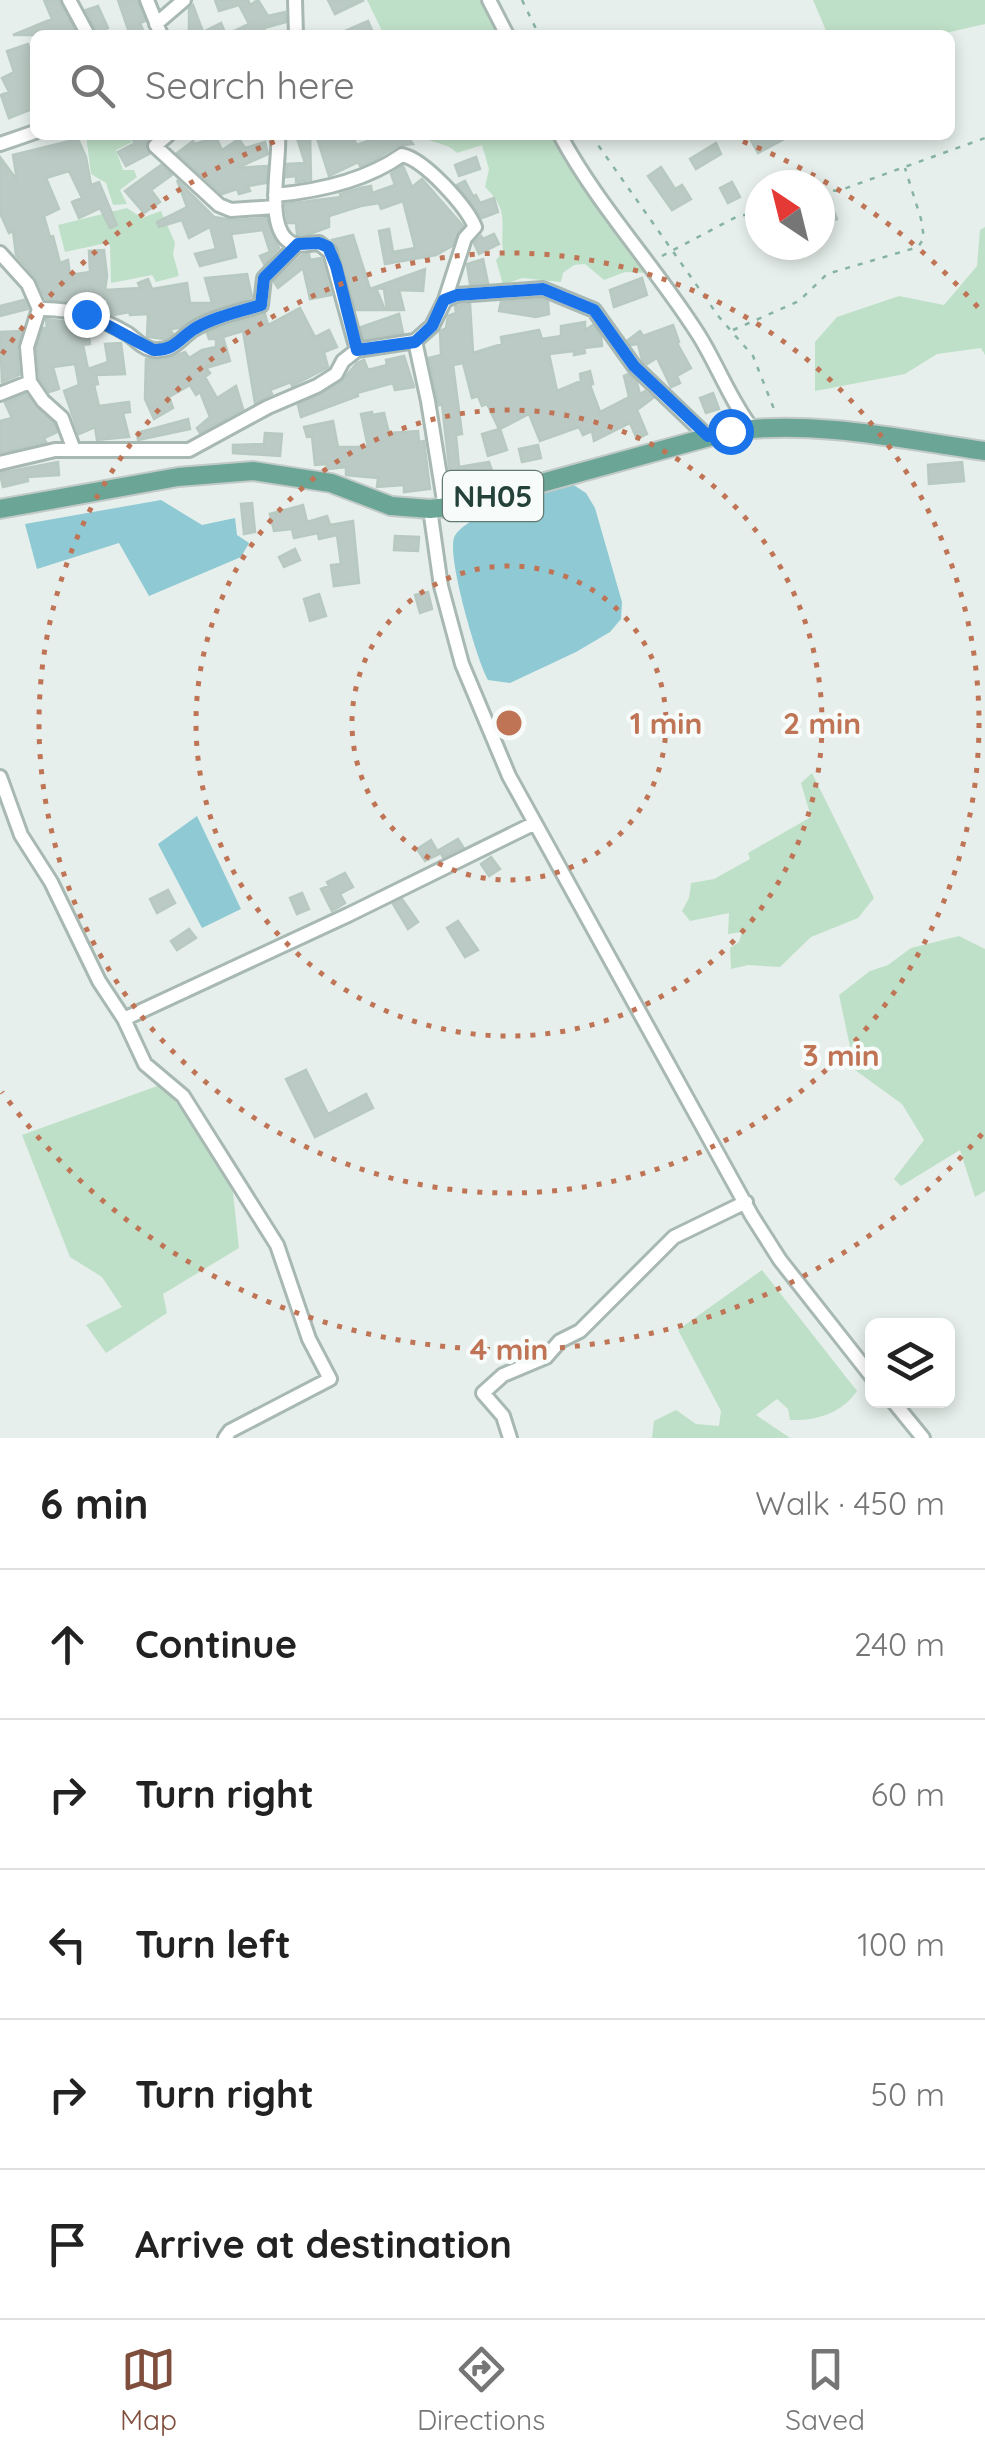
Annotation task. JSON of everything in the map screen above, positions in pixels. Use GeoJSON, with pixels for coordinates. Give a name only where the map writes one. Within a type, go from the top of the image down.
{"type":"FeatureCollection","features":[{"type":"Feature","properties":{"kind":"main road","name":"NH05"},"geometry":{"type":"LineString","coordinates":[[0,508],[178,477],[253,472],[331,482],[391,506],[438,508],[708,436],[762,427],[849,431],[985,451]]}},
{"type":"Feature","properties":{"kind":"street"},"geometry":{"type":"LineString","coordinates":[[69,0],[85,30]]}},
{"type":"Feature","properties":{"kind":"street"},"geometry":{"type":"LineString","coordinates":[[147,0],[159,29],[184,0]]}},
{"type":"Feature","properties":{"kind":"street"},"geometry":{"type":"LineString","coordinates":[[296,0],[296,30]]}},
{"type":"Feature","properties":{"kind":"street"},"geometry":{"type":"LineString","coordinates":[[489,0],[504,30]]}},
{"type":"Feature","properties":{"kind":"street"},"geometry":{"type":"LineString","coordinates":[[0,144],[30,134]]}},
{"type":"Feature","properties":{"kind":"street"},"geometry":{"type":"LineString","coordinates":[[0,463],[55,450],[189,450],[268,407],[317,386],[336,374],[357,350],[415,342],[432,326],[465,238],[475,228],[469,214],[413,158],[402,156],[389,165],[320,191],[231,210],[219,205],[152,140]]}},
{"type":"Feature","properties":{"kind":"street"},"geometry":{"type":"LineString","coordinates":[[278,140],[276,221],[285,238],[298,244],[319,243],[330,252],[357,350]]}},
{"type":"Feature","properties":{"kind":"street"},"geometry":{"type":"LineString","coordinates":[[563,140],[577,166],[698,333],[742,416],[762,427]]}},
{"type":"Feature","properties":{"kind":"street"},"geometry":{"type":"LineString","coordinates":[[38,309],[65,308],[86,314],[150,350],[166,349],[192,330],[261,305],[264,278],[298,244]]}},
{"type":"Feature","properties":{"kind":"street"},"geometry":{"type":"LineString","coordinates":[[0,253],[28,284],[38,309],[28,347],[30,382],[62,418],[74,450]]}},
{"type":"Feature","properties":{"kind":"street"},"geometry":{"type":"LineString","coordinates":[[444,300],[457,295],[543,289],[594,310],[634,366],[708,436]]}},
{"type":"Feature","properties":{"kind":"street"},"geometry":{"type":"LineString","coordinates":[[415,342],[428,401],[442,586],[462,664],[509,776],[773,1250],[865,1367]]}},
{"type":"Feature","properties":{"kind":"street"},"geometry":{"type":"LineString","coordinates":[[0,394],[30,382]]}},
{"type":"Feature","properties":{"kind":"street"},"geometry":{"type":"LineString","coordinates":[[0,777],[21,835],[51,882],[145,1064],[183,1096],[278,1245],[308,1338],[330,1378],[230,1431],[225,1438]]}},
{"type":"Feature","properties":{"kind":"street"},"geometry":{"type":"LineString","coordinates":[[124,1019],[534,824]]}},
{"type":"Feature","properties":{"kind":"street"},"geometry":{"type":"LineString","coordinates":[[510,1438],[503,1416],[483,1393],[502,1375],[546,1357],[560,1340],[580,1331],[674,1238],[746,1202]]}},
{"type":"Feature","properties":{"kind":"street"},"geometry":{"type":"LineString","coordinates":[[899,1408],[924,1438]]}},
{"type":"Feature","properties":{"kind":"path"},"geometry":{"type":"LineString","coordinates":[[522,0],[536,30]]}},
{"type":"Feature","properties":{"kind":"path"},"geometry":{"type":"LineString","coordinates":[[835,191],[985,138]]}},
{"type":"Feature","properties":{"kind":"path"},"geometry":{"type":"LineString","coordinates":[[595,140],[752,356],[774,408],[762,427]]}},
{"type":"Feature","properties":{"kind":"path"},"geometry":{"type":"LineString","coordinates":[[732,331],[799,302],[827,274],[918,247],[924,238],[922,219],[904,168]]}},
{"type":"Feature","properties":{"kind":"path"},"geometry":{"type":"LineString","coordinates":[[650,263],[745,215]]}},
{"type":"Feature","properties":{"kind":"green space"},"geometry":{"type":"Polygon","coordinates":[[[367,0],[480,0],[496,30],[382,30],[367,0]]]}},
{"type":"Feature","properties":{"kind":"green space"},"geometry":{"type":"Polygon","coordinates":[[[813,0],[985,0],[985,24],[955,31],[826,30],[813,0]]]}},
{"type":"Feature","properties":{"kind":"green space"},"geometry":{"type":"Polygon","coordinates":[[[87,140],[131,140],[116,150],[123,170],[134,170],[137,177],[120,190],[127,204],[113,205],[106,183],[91,174],[87,140]]]}},
{"type":"Feature","properties":{"kind":"green space"},"geometry":{"type":"Polygon","coordinates":[[[430,140],[557,140],[574,171],[647,273],[625,272],[604,280],[585,264],[574,265],[563,273],[561,282],[522,278],[503,285],[496,260],[503,252],[502,217],[498,203],[485,187],[489,169],[482,145],[457,153],[430,140]]]}},
{"type":"Feature","properties":{"kind":"green space"},"geometry":{"type":"Polygon","coordinates":[[[127,208],[142,218],[161,211],[175,243],[173,254],[179,276],[156,282],[152,275],[111,283],[110,245],[65,252],[58,225],[127,208]]]}},
{"type":"Feature","properties":{"kind":"green space"},"geometry":{"type":"Polygon","coordinates":[[[985,227],[985,355],[981,348],[937,354],[905,374],[815,391],[815,342],[837,317],[899,296],[944,305],[977,266],[980,230],[985,227]]]}},
{"type":"Feature","properties":{"kind":"green space"},"geometry":{"type":"Polygon","coordinates":[[[812,773],[874,898],[858,918],[811,937],[780,967],[748,965],[731,969],[730,948],[739,942],[742,932],[728,934],[729,913],[690,921],[682,911],[691,883],[714,879],[750,859],[748,853],[811,817],[801,783],[812,773]]]}},
{"type":"Feature","properties":{"kind":"green space"},"geometry":{"type":"Polygon","coordinates":[[[959,936],[985,949],[985,1191],[975,1197],[960,1150],[901,1186],[894,1179],[924,1140],[902,1104],[855,1070],[839,995],[870,971],[888,965],[911,948],[959,936]]]}},
{"type":"Feature","properties":{"kind":"green space"},"geometry":{"type":"Polygon","coordinates":[[[160,1085],[205,1134],[232,1184],[239,1248],[163,1294],[167,1313],[106,1353],[86,1325],[122,1307],[102,1277],[70,1257],[22,1135],[160,1085]]]}},
{"type":"Feature","properties":{"kind":"green space"},"geometry":{"type":"Polygon","coordinates":[[[762,1270],[857,1391],[844,1405],[819,1417],[790,1420],[788,1409],[777,1399],[756,1415],[790,1438],[652,1438],[654,1421],[676,1410],[696,1424],[719,1426],[721,1411],[678,1330],[762,1270]]]}},
{"type":"Feature","properties":{"kind":"water"},"geometry":{"type":"Polygon","coordinates":[[[572,484],[586,493],[595,508],[622,602],[621,619],[610,632],[576,652],[510,683],[488,680],[459,586],[454,538],[472,520],[489,512],[572,484]]]}},
{"type":"Feature","properties":{"kind":"water"},"geometry":{"type":"Polygon","coordinates":[[[161,500],[202,525],[235,518],[237,535],[249,543],[241,557],[149,596],[119,543],[37,569],[25,524],[161,500]]]}},
{"type":"Feature","properties":{"kind":"water"},"geometry":{"type":"Polygon","coordinates":[[[197,816],[241,909],[202,928],[158,844],[197,816]]]}},
{"type":"Feature","properties":{"kind":"building"},"geometry":{"type":"Polygon","coordinates":[[[44,0],[59,0],[74,30],[30,30],[30,35],[13,35],[52,19],[44,0]]]}},
{"type":"Feature","properties":{"kind":"building"},"geometry":{"type":"Polygon","coordinates":[[[118,0],[137,0],[145,21],[140,23],[143,30],[128,30],[118,0]]]}},
{"type":"Feature","properties":{"kind":"building"},"geometry":{"type":"Polygon","coordinates":[[[215,0],[248,0],[250,5],[258,0],[268,16],[285,12],[286,22],[265,30],[236,30],[249,24],[239,5],[219,11],[215,0]]]}},
{"type":"Feature","properties":{"kind":"building"},"geometry":{"type":"Polygon","coordinates":[[[328,0],[364,0],[335,14],[328,0]]]}},
{"type":"Feature","properties":{"kind":"building"},"geometry":{"type":"Polygon","coordinates":[[[193,5],[202,30],[189,30],[189,9],[193,5]]]}},
{"type":"Feature","properties":{"kind":"building"},"geometry":{"type":"Polygon","coordinates":[[[98,6],[108,28],[96,30],[86,10],[98,6]]]}},
{"type":"Feature","properties":{"kind":"building"},"geometry":{"type":"Polygon","coordinates":[[[368,21],[372,30],[347,30],[368,21]]]}},
{"type":"Feature","properties":{"kind":"building"},"geometry":{"type":"Polygon","coordinates":[[[28,44],[30,50],[30,110],[9,118],[1,95],[9,92],[2,78],[14,72],[7,51],[28,44]]]}},
{"type":"Feature","properties":{"kind":"building"},"geometry":{"type":"Polygon","coordinates":[[[78,140],[91,185],[99,182],[117,225],[110,228],[100,208],[79,218],[72,202],[82,198],[69,171],[46,178],[59,209],[44,216],[60,263],[68,260],[70,275],[90,272],[89,251],[104,250],[105,290],[140,288],[138,283],[148,279],[152,289],[187,283],[190,303],[212,303],[205,278],[247,274],[252,297],[170,329],[173,334],[165,339],[147,337],[148,314],[114,315],[107,299],[85,296],[84,304],[46,299],[36,278],[16,255],[13,231],[9,233],[0,213],[0,157],[17,180],[13,155],[78,140]]]}},
{"type":"Feature","properties":{"kind":"building"},"geometry":{"type":"Polygon","coordinates":[[[133,140],[149,140],[145,144],[149,154],[126,166],[118,152],[135,143],[133,140]]]}},
{"type":"Feature","properties":{"kind":"building"},"geometry":{"type":"Polygon","coordinates":[[[217,140],[222,150],[237,140],[245,148],[265,142],[268,154],[237,168],[267,166],[266,183],[248,186],[250,191],[239,194],[237,189],[222,194],[177,153],[193,141],[195,144],[217,140]]]}},
{"type":"Feature","properties":{"kind":"building"},"geometry":{"type":"Polygon","coordinates":[[[298,140],[310,140],[311,180],[296,182],[296,176],[286,177],[287,164],[305,163],[298,140]]]}},
{"type":"Feature","properties":{"kind":"building"},"geometry":{"type":"Polygon","coordinates":[[[318,140],[354,140],[357,145],[370,140],[410,140],[413,144],[397,146],[369,163],[360,166],[358,162],[329,176],[318,140]]]}},
{"type":"Feature","properties":{"kind":"building"},"geometry":{"type":"Polygon","coordinates":[[[751,140],[783,140],[758,153],[751,140]]]}},
{"type":"Feature","properties":{"kind":"building"},"geometry":{"type":"Polygon","coordinates":[[[716,143],[721,154],[696,169],[690,159],[716,143]]]}},
{"type":"Feature","properties":{"kind":"building"},"geometry":{"type":"Polygon","coordinates":[[[476,157],[480,169],[459,176],[455,165],[476,157]]]}},
{"type":"Feature","properties":{"kind":"building"},"geometry":{"type":"Polygon","coordinates":[[[161,165],[172,175],[151,190],[160,202],[144,213],[125,191],[161,165]]]}},
{"type":"Feature","properties":{"kind":"building"},"geometry":{"type":"Polygon","coordinates":[[[403,166],[412,187],[422,179],[463,226],[452,246],[436,255],[385,264],[379,231],[389,229],[393,252],[415,248],[403,201],[381,209],[379,203],[329,216],[329,227],[310,234],[297,234],[296,223],[288,223],[285,204],[341,197],[340,194],[371,186],[372,193],[395,185],[391,174],[403,166]]]}},
{"type":"Feature","properties":{"kind":"building"},"geometry":{"type":"Polygon","coordinates":[[[661,167],[675,189],[682,185],[691,199],[672,210],[648,176],[661,167]]]}},
{"type":"Feature","properties":{"kind":"building"},"geometry":{"type":"Polygon","coordinates":[[[177,180],[214,217],[267,218],[279,248],[264,264],[260,256],[270,252],[263,230],[231,234],[236,257],[200,266],[195,254],[216,249],[210,227],[189,238],[182,220],[159,227],[157,222],[187,207],[177,180]]]}},
{"type":"Feature","properties":{"kind":"building"},"geometry":{"type":"Polygon","coordinates":[[[465,181],[480,203],[494,198],[498,212],[482,218],[457,185],[465,181]]]}},
{"type":"Feature","properties":{"kind":"building"},"geometry":{"type":"Polygon","coordinates":[[[732,182],[740,197],[728,203],[720,188],[732,182]]]}},
{"type":"Feature","properties":{"kind":"building"},"geometry":{"type":"Polygon","coordinates":[[[494,234],[499,244],[479,254],[474,243],[481,236],[483,239],[494,234]]]}},
{"type":"Feature","properties":{"kind":"building"},"geometry":{"type":"Polygon","coordinates":[[[353,235],[370,289],[425,269],[423,291],[399,290],[404,310],[387,310],[384,289],[376,288],[385,310],[356,310],[340,249],[332,240],[353,235]]]}},
{"type":"Feature","properties":{"kind":"building"},"geometry":{"type":"Polygon","coordinates":[[[309,254],[310,260],[321,258],[331,295],[310,299],[303,268],[278,288],[274,282],[302,255],[309,254]]]}},
{"type":"Feature","properties":{"kind":"building"},"geometry":{"type":"Polygon","coordinates":[[[483,259],[488,283],[470,284],[467,264],[483,259]]]}},
{"type":"Feature","properties":{"kind":"building"},"geometry":{"type":"Polygon","coordinates":[[[642,278],[647,295],[614,307],[610,290],[642,278]]]}},
{"type":"Feature","properties":{"kind":"building"},"geometry":{"type":"Polygon","coordinates":[[[24,300],[28,309],[0,316],[0,306],[24,300]]]}},
{"type":"Feature","properties":{"kind":"building"},"geometry":{"type":"Polygon","coordinates":[[[501,302],[548,302],[549,314],[536,317],[499,311],[501,302]]]}},
{"type":"Feature","properties":{"kind":"building"},"geometry":{"type":"Polygon","coordinates":[[[470,304],[473,353],[502,344],[501,337],[539,330],[542,339],[561,336],[561,326],[585,322],[585,330],[593,325],[602,346],[584,348],[585,353],[574,355],[574,351],[549,354],[557,391],[581,381],[580,374],[590,371],[590,385],[600,412],[629,397],[624,376],[628,374],[637,383],[640,394],[645,391],[653,398],[637,410],[647,434],[637,439],[630,423],[594,441],[592,431],[583,435],[579,427],[540,441],[529,414],[500,429],[507,450],[488,456],[482,434],[499,429],[487,404],[482,406],[478,396],[472,398],[463,363],[453,365],[462,434],[456,435],[459,467],[489,462],[492,471],[451,484],[442,404],[439,405],[429,358],[441,355],[440,331],[446,328],[448,316],[456,313],[455,306],[470,304]]]}},
{"type":"Feature","properties":{"kind":"building"},"geometry":{"type":"Polygon","coordinates":[[[300,308],[315,337],[329,330],[337,347],[324,352],[328,367],[292,386],[291,382],[270,390],[272,394],[255,403],[243,331],[223,337],[230,361],[206,368],[210,373],[205,377],[217,398],[236,386],[243,409],[200,433],[197,428],[210,417],[200,392],[196,395],[190,385],[169,397],[173,408],[154,419],[145,399],[146,359],[163,360],[185,352],[189,358],[216,347],[216,339],[209,339],[207,333],[265,314],[268,325],[300,308]]]}},
{"type":"Feature","properties":{"kind":"building"},"geometry":{"type":"Polygon","coordinates":[[[399,314],[403,333],[364,339],[361,327],[399,314]]]}},
{"type":"Feature","properties":{"kind":"building"},"geometry":{"type":"Polygon","coordinates":[[[46,319],[82,324],[88,329],[90,344],[83,345],[88,369],[108,362],[105,344],[121,343],[125,374],[96,375],[98,384],[94,385],[99,406],[129,402],[130,412],[123,413],[129,437],[97,440],[95,427],[79,434],[64,391],[79,385],[75,364],[53,367],[59,389],[49,392],[40,379],[37,348],[43,328],[47,328],[46,319]]]}},
{"type":"Feature","properties":{"kind":"building"},"geometry":{"type":"Polygon","coordinates":[[[673,325],[677,343],[691,368],[677,376],[680,383],[671,387],[657,358],[647,364],[638,344],[631,345],[628,340],[640,331],[643,336],[673,325]]]}},
{"type":"Feature","properties":{"kind":"building"},"geometry":{"type":"Polygon","coordinates":[[[22,331],[17,347],[19,375],[2,382],[0,332],[22,331]]]}},
{"type":"Feature","properties":{"kind":"building"},"geometry":{"type":"Polygon","coordinates":[[[404,356],[414,387],[395,390],[393,383],[357,393],[358,396],[301,417],[298,405],[341,382],[357,363],[364,360],[368,370],[404,356]]]}},
{"type":"Feature","properties":{"kind":"building"},"geometry":{"type":"Polygon","coordinates":[[[713,393],[719,409],[706,413],[700,398],[713,393]]]}},
{"type":"Feature","properties":{"kind":"building"},"geometry":{"type":"Polygon","coordinates":[[[26,394],[57,432],[44,438],[46,442],[0,453],[0,421],[12,418],[5,403],[26,394]]]}},
{"type":"Feature","properties":{"kind":"building"},"geometry":{"type":"Polygon","coordinates":[[[384,413],[389,433],[418,431],[419,442],[424,441],[430,489],[404,492],[404,485],[377,487],[378,478],[346,475],[346,467],[327,469],[327,464],[315,465],[312,436],[307,437],[304,427],[333,421],[338,447],[368,447],[361,414],[384,413]]]}},
{"type":"Feature","properties":{"kind":"building"},"geometry":{"type":"Polygon","coordinates":[[[188,419],[190,429],[138,440],[137,433],[188,419]]]}},
{"type":"Feature","properties":{"kind":"building"},"geometry":{"type":"Polygon","coordinates":[[[265,433],[282,434],[280,456],[233,453],[233,445],[264,444],[265,433]]]}},
{"type":"Feature","properties":{"kind":"building"},"geometry":{"type":"Polygon","coordinates":[[[538,445],[541,458],[522,462],[519,449],[538,445]]]}},
{"type":"Feature","properties":{"kind":"building"},"geometry":{"type":"Polygon","coordinates":[[[58,462],[59,475],[27,477],[28,481],[3,487],[0,473],[58,462]]]}},
{"type":"Feature","properties":{"kind":"building"},"geometry":{"type":"Polygon","coordinates":[[[962,462],[964,481],[929,484],[928,465],[962,462]]]}},
{"type":"Feature","properties":{"kind":"building"},"geometry":{"type":"Polygon","coordinates":[[[252,503],[255,532],[244,534],[241,504],[252,503]]]}},
{"type":"Feature","properties":{"kind":"building"},"geometry":{"type":"Polygon","coordinates":[[[303,505],[307,522],[327,516],[330,525],[353,521],[359,583],[334,586],[331,565],[341,564],[337,535],[319,539],[318,533],[294,538],[292,529],[274,531],[270,514],[303,505]]]}},
{"type":"Feature","properties":{"kind":"building"},"geometry":{"type":"Polygon","coordinates":[[[395,536],[419,537],[418,551],[394,550],[395,536]]]}},
{"type":"Feature","properties":{"kind":"building"},"geometry":{"type":"Polygon","coordinates":[[[295,549],[300,560],[284,567],[279,557],[295,549]]]}},
{"type":"Feature","properties":{"kind":"building"},"geometry":{"type":"Polygon","coordinates":[[[428,592],[432,609],[420,613],[415,595],[428,592]]]}},
{"type":"Feature","properties":{"kind":"building"},"geometry":{"type":"Polygon","coordinates":[[[319,594],[326,616],[310,621],[304,599],[319,594]]]}},
{"type":"Feature","properties":{"kind":"building"},"geometry":{"type":"Polygon","coordinates":[[[458,839],[463,847],[443,857],[439,850],[458,839]]]}},
{"type":"Feature","properties":{"kind":"building"},"geometry":{"type":"Polygon","coordinates":[[[431,840],[439,854],[425,861],[417,849],[431,840]]]}},
{"type":"Feature","properties":{"kind":"building"},"geometry":{"type":"Polygon","coordinates":[[[491,857],[500,869],[489,876],[481,864],[491,857]]]}},
{"type":"Feature","properties":{"kind":"building"},"geometry":{"type":"Polygon","coordinates":[[[345,873],[353,887],[340,894],[345,903],[332,911],[321,889],[345,873]]]}},
{"type":"Feature","properties":{"kind":"building"},"geometry":{"type":"Polygon","coordinates":[[[168,890],[175,903],[157,913],[150,899],[168,890]]]}},
{"type":"Feature","properties":{"kind":"building"},"geometry":{"type":"Polygon","coordinates":[[[302,893],[309,909],[297,914],[290,898],[302,893]]]}},
{"type":"Feature","properties":{"kind":"building"},"geometry":{"type":"Polygon","coordinates":[[[402,899],[418,922],[408,929],[393,904],[402,899]]]}},
{"type":"Feature","properties":{"kind":"building"},"geometry":{"type":"Polygon","coordinates":[[[458,921],[478,950],[465,957],[447,928],[458,921]]]}},
{"type":"Feature","properties":{"kind":"building"},"geometry":{"type":"Polygon","coordinates":[[[189,929],[196,938],[177,950],[171,941],[189,929]]]}},
{"type":"Feature","properties":{"kind":"building"},"geometry":{"type":"Polygon","coordinates":[[[306,1070],[328,1114],[366,1094],[373,1108],[315,1137],[286,1079],[306,1070]]]}},
{"type":"Feature","properties":{"kind":"route"},"geometry":{"type":"LineString","coordinates":[[86,314],[150,350],[166,349],[192,330],[261,305],[264,278],[298,244],[319,243],[328,247],[336,266],[357,350],[415,342],[432,326],[444,300],[457,295],[543,289],[594,310],[634,366],[708,436],[730,431]]}}]}
